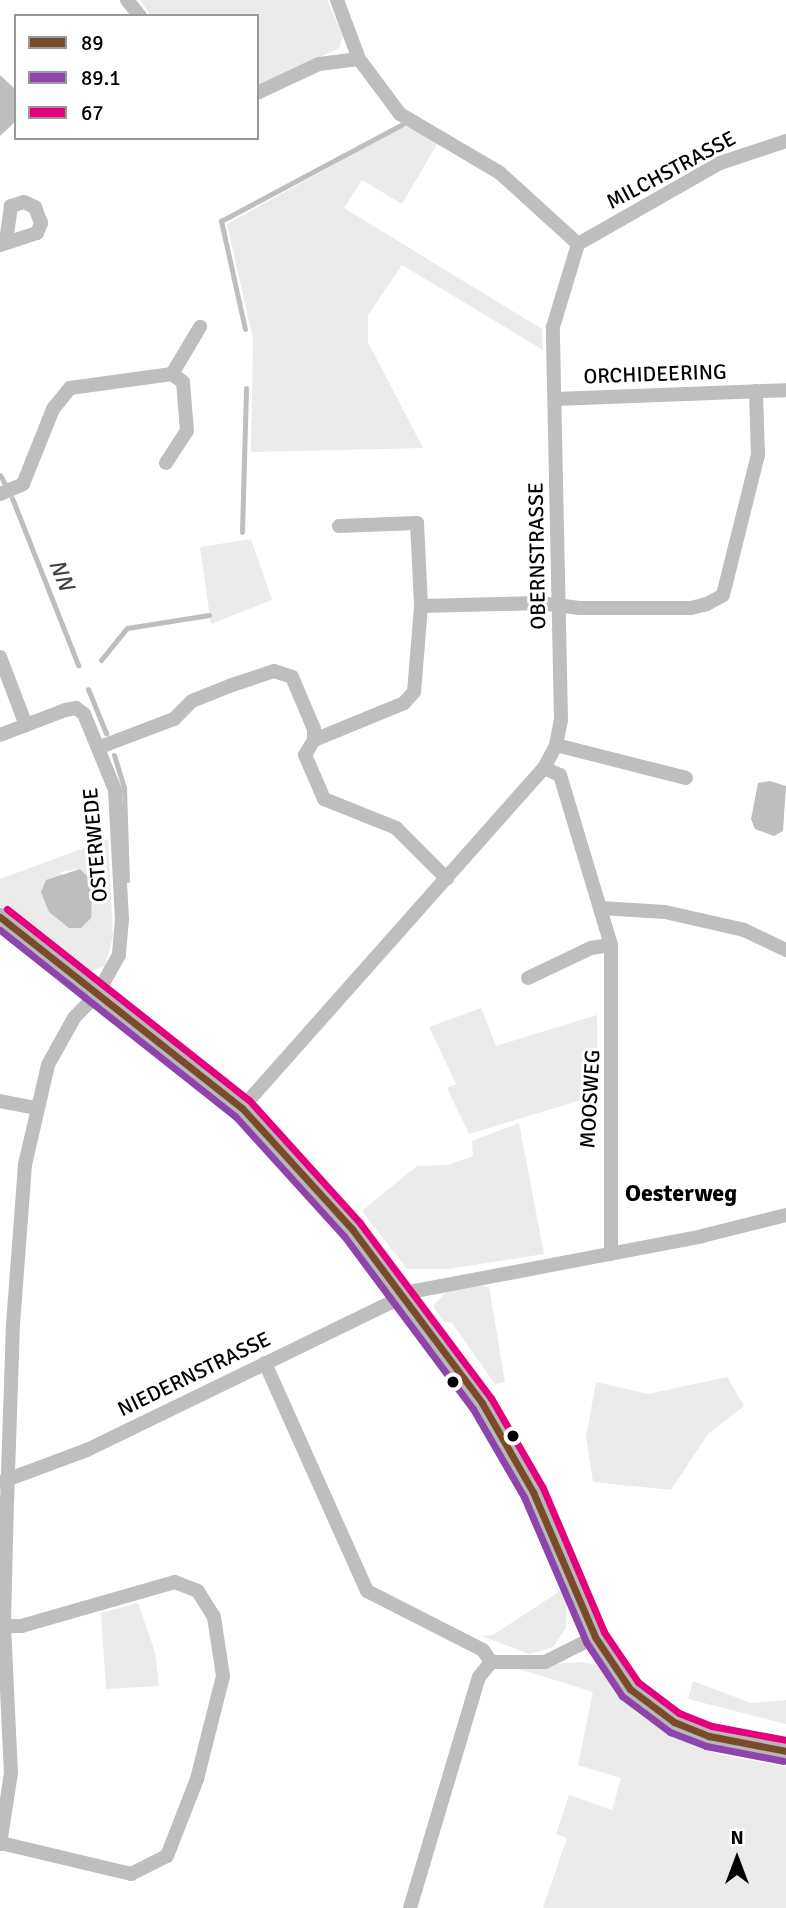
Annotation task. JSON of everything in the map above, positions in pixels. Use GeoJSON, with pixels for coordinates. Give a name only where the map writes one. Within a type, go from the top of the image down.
{"type":"FeatureCollection","features":[{"type":"Feature","properties":{"kind":"main road"},"geometry":{"type":"LineString","coordinates":[[0,917],[242,1108],[352,1229],[489,1414],[533,1492],[595,1637],[630,1689],[674,1722],[709,1736],[786,1751]]}},
{"type":"Feature","properties":{"kind":"street"},"geometry":{"type":"LineString","coordinates":[[127,0],[138,14]]}},
{"type":"Feature","properties":{"kind":"street"},"geometry":{"type":"LineString","coordinates":[[337,0],[359,59],[400,114],[500,173],[578,244]]}},
{"type":"Feature","properties":{"kind":"street"},"geometry":{"type":"LineString","coordinates":[[259,92],[319,64],[359,59]]}},
{"type":"Feature","properties":{"kind":"street","name":"MILCHSTRASSE"},"geometry":{"type":"LineString","coordinates":[[578,244],[719,163],[786,141]]}},
{"type":"Feature","properties":{"kind":"street","name":"OBERNSTRASSE"},"geometry":{"type":"LineString","coordinates":[[242,1108],[544,768],[556,745],[561,720],[553,327],[578,244]]}},
{"type":"Feature","properties":{"kind":"street"},"geometry":{"type":"LineString","coordinates":[[172,374],[200,327]]}},
{"type":"Feature","properties":{"kind":"street"},"geometry":{"type":"LineString","coordinates":[[0,494],[23,484],[53,409],[70,388],[172,374],[183,382],[187,431],[166,463]]}},
{"type":"Feature","properties":{"kind":"street","name":"ORCHIDEERING"},"geometry":{"type":"LineString","coordinates":[[555,399],[786,390]]}},
{"type":"Feature","properties":{"kind":"street","name":"ORCHIDEERING"},"geometry":{"type":"LineString","coordinates":[[558,607],[691,608],[723,595],[758,455],[755,391]]}},
{"type":"Feature","properties":{"kind":"street"},"geometry":{"type":"LineString","coordinates":[[314,740],[404,703],[414,692],[421,606],[417,523],[340,526]]}},
{"type":"Feature","properties":{"kind":"street"},"geometry":{"type":"LineString","coordinates":[[421,606],[540,603],[558,607]]}},
{"type":"Feature","properties":{"kind":"street"},"geometry":{"type":"LineString","coordinates":[[0,657],[26,725]]}},
{"type":"Feature","properties":{"kind":"street"},"geometry":{"type":"LineString","coordinates":[[100,747],[174,719],[192,701],[274,671],[292,677],[314,729],[314,740],[305,755],[324,799],[396,828],[447,879]]}},
{"type":"Feature","properties":{"kind":"street","name":"OSTERWEDE"},"geometry":{"type":"LineString","coordinates":[[0,735],[76,708],[100,747],[115,790],[122,919],[119,955],[97,994],[59,1041],[37,1108],[25,1165],[4,1483],[4,1626],[11,1773],[0,1843]]}},
{"type":"Feature","properties":{"kind":"street"},"geometry":{"type":"LineString","coordinates":[[556,745],[686,778]]}},
{"type":"Feature","properties":{"kind":"street","name":"MOOSWEG"},"geometry":{"type":"LineString","coordinates":[[544,768],[560,775],[611,946],[611,1254]]}},
{"type":"Feature","properties":{"kind":"street"},"geometry":{"type":"LineString","coordinates":[[601,908],[665,912],[744,930],[786,950]]}},
{"type":"Feature","properties":{"kind":"street"},"geometry":{"type":"LineString","coordinates":[[528,978],[591,948],[611,946]]}},
{"type":"Feature","properties":{"kind":"street"},"geometry":{"type":"LineString","coordinates":[[0,1101],[37,1108]]}},
{"type":"Feature","properties":{"kind":"street","name":"NIEDERNSTRASSE"},"geometry":{"type":"LineString","coordinates":[[4,1483],[430,1286],[611,1254],[786,1215]]}},
{"type":"Feature","properties":{"kind":"street"},"geometry":{"type":"LineString","coordinates":[[265,1363],[367,1591],[483,1650],[491,1662]]}},
{"type":"Feature","properties":{"kind":"street"},"geometry":{"type":"LineString","coordinates":[[0,1843],[131,1874],[167,1856],[197,1779],[223,1676],[214,1617],[198,1591],[175,1582],[22,1626],[4,1626]]}},
{"type":"Feature","properties":{"kind":"street"},"geometry":{"type":"LineString","coordinates":[[491,1662],[545,1662],[595,1637]]}},
{"type":"Feature","properties":{"kind":"street"},"geometry":{"type":"LineString","coordinates":[[410,1908],[479,1677],[491,1662]]}},
{"type":"Feature","properties":{"kind":"shaded area"},"geometry":{"type":"Polygon","coordinates":[[[140,0],[327,0],[343,36],[339,48],[259,85],[259,14],[150,14],[140,0]]]}},
{"type":"Feature","properties":{"kind":"shaded area"},"geometry":{"type":"Polygon","coordinates":[[[0,75],[14,88],[14,123],[0,136],[0,75]]]}},
{"type":"Feature","properties":{"kind":"shaded area"},"geometry":{"type":"Polygon","coordinates":[[[406,125],[437,144],[402,204],[362,180],[344,208],[542,329],[543,350],[402,265],[368,315],[368,342],[423,448],[251,452],[253,339],[227,224],[406,125]]]}},
{"type":"Feature","properties":{"kind":"shaded area"},"geometry":{"type":"Polygon","coordinates":[[[251,539],[272,600],[211,624],[200,547],[251,539]]]}},
{"type":"Feature","properties":{"kind":"shaded area"},"geometry":{"type":"Polygon","coordinates":[[[770,781],[786,786],[783,831],[774,836],[755,829],[751,819],[758,783],[770,781]]]}},
{"type":"Feature","properties":{"kind":"shaded area"},"geometry":{"type":"Polygon","coordinates":[[[108,839],[113,936],[105,966],[90,972],[0,906],[0,879],[108,839]],[[80,869],[60,872],[92,911],[93,882],[80,869]]]}},
{"type":"Feature","properties":{"kind":"shaded area"},"geometry":{"type":"Polygon","coordinates":[[[80,869],[93,882],[91,918],[81,928],[69,928],[49,912],[41,892],[46,880],[80,869]]]}},
{"type":"Feature","properties":{"kind":"shaded area"},"geometry":{"type":"Polygon","coordinates":[[[481,1008],[496,1046],[597,1015],[598,1095],[469,1134],[447,1088],[456,1084],[429,1027],[481,1008]]]}},
{"type":"Feature","properties":{"kind":"shaded area"},"geometry":{"type":"Polygon","coordinates":[[[519,1123],[544,1254],[448,1269],[407,1269],[362,1211],[417,1166],[448,1165],[473,1156],[472,1141],[519,1123]]]}},
{"type":"Feature","properties":{"kind":"shaded area"},"geometry":{"type":"Polygon","coordinates":[[[473,1285],[489,1287],[505,1382],[495,1384],[452,1323],[444,1322],[433,1306],[446,1292],[473,1285]]]}},
{"type":"Feature","properties":{"kind":"shaded area"},"geometry":{"type":"Polygon","coordinates":[[[727,1377],[744,1406],[708,1434],[671,1490],[593,1482],[586,1437],[596,1382],[648,1394],[727,1377]]]}},
{"type":"Feature","properties":{"kind":"shaded area"},"geometry":{"type":"Polygon","coordinates":[[[563,1589],[567,1599],[566,1628],[553,1647],[530,1654],[481,1636],[493,1635],[563,1589]]]}},
{"type":"Feature","properties":{"kind":"shaded area"},"geometry":{"type":"Polygon","coordinates":[[[138,1603],[155,1652],[159,1686],[106,1689],[101,1613],[138,1603]]]}},
{"type":"Feature","properties":{"kind":"shaded area"},"geometry":{"type":"Polygon","coordinates":[[[579,1662],[598,1665],[636,1712],[667,1733],[717,1754],[786,1767],[786,1908],[543,1908],[567,1838],[556,1834],[569,1795],[612,1810],[621,1778],[578,1765],[593,1692],[513,1667],[579,1662]]]}},
{"type":"Feature","properties":{"kind":"shaded area"},"geometry":{"type":"Polygon","coordinates":[[[693,1681],[751,1703],[786,1700],[786,1724],[688,1699],[693,1681]]]}},
{"type":"Feature","properties":{"kind":"waterway"},"geometry":{"type":"LineString","coordinates":[[245,329],[221,221],[403,124]]}},
{"type":"Feature","properties":{"kind":"waterway"},"geometry":{"type":"LineString","coordinates":[[242,532],[246,388]]}},
{"type":"Feature","properties":{"kind":"waterway","name":"NN"},"geometry":{"type":"LineString","coordinates":[[0,475],[5,484]]}},
{"type":"Feature","properties":{"kind":"waterway","name":"NN"},"geometry":{"type":"LineString","coordinates":[[12,498],[78,665]]}},
{"type":"Feature","properties":{"kind":"waterway"},"geometry":{"type":"LineString","coordinates":[[101,660],[127,628],[209,615]]}},
{"type":"Feature","properties":{"kind":"waterway","name":"NN"},"geometry":{"type":"LineString","coordinates":[[88,689],[106,733]]}},
{"type":"Feature","properties":{"kind":"waterway","name":"NN"},"geometry":{"type":"LineString","coordinates":[[114,755],[124,787],[127,880]]}},
{"type":"Feature","properties":{"kind":"transit line","name":"67"},"geometry":{"type":"LineString","coordinates":[[7,909],[249,1100],[360,1223],[491,1398],[543,1488],[604,1632],[638,1682],[679,1713],[712,1726],[786,1740]]}},
{"type":"Feature","properties":{"kind":"transit line","name":"89"},"geometry":{"type":"LineString","coordinates":[[0,917],[242,1108],[352,1229],[482,1403],[533,1492],[595,1637],[630,1689],[674,1722],[709,1736],[786,1751]]}},
{"type":"Feature","properties":{"kind":"transit line","name":"89.1"},"geometry":{"type":"LineString","coordinates":[[0,930],[235,1116],[344,1236],[473,1409],[524,1497],[586,1642],[622,1696],[670,1732],[706,1746],[784,1761]]}},
{"type":"Feature","properties":{"kind":"district","name":"Oesterweg"},"geometry":{"type":"Point","coordinates":[681,1194]}}]}
